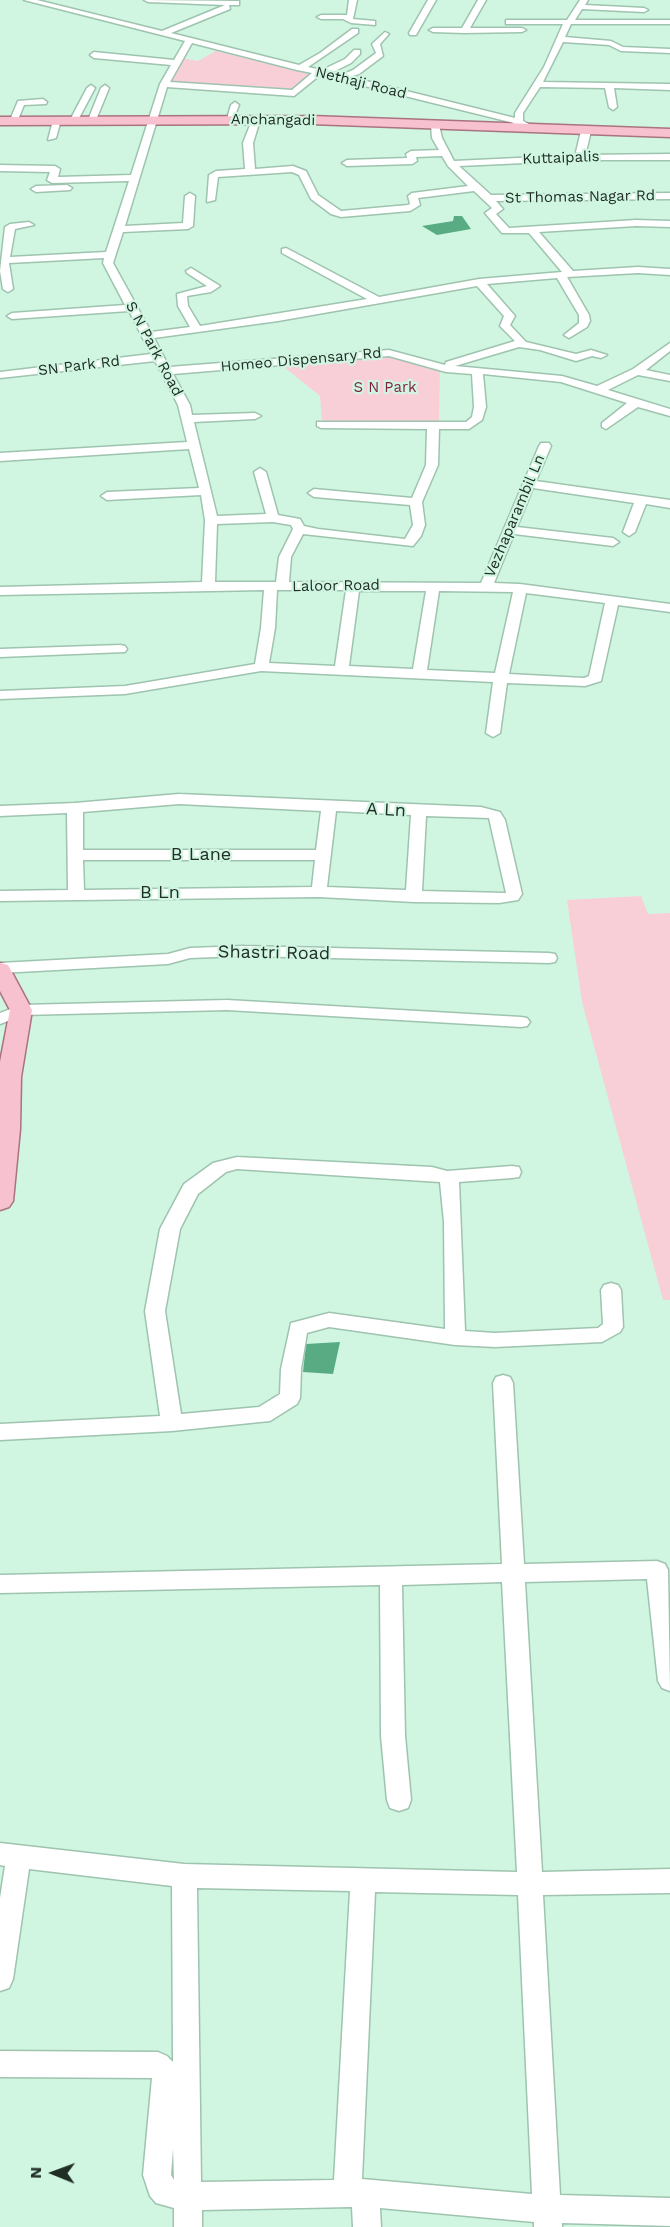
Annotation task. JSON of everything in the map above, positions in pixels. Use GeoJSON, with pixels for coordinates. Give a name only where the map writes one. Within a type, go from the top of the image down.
{"type":"FeatureCollection","features":[{"type":"Feature","properties":{"kind":"main road","name":"Anchangadi"},"geometry":{"type":"LineString","coordinates":[[0,121],[256,120],[514,125],[546,130],[670,133]]}},
{"type":"Feature","properties":{"kind":"main road"},"geometry":{"type":"LineString","coordinates":[[0,969],[10,1014],[8,1129],[0,1201]]}},
{"type":"Feature","properties":{"kind":"street","name":"Nethaji Road"},"geometry":{"type":"LineString","coordinates":[[28,0],[341,78],[514,125]]}},
{"type":"Feature","properties":{"kind":"street"},"geometry":{"type":"LineString","coordinates":[[60,8],[76,0]]}},
{"type":"Feature","properties":{"kind":"street"},"geometry":{"type":"LineString","coordinates":[[148,0],[237,2]]}},
{"type":"Feature","properties":{"kind":"street"},"geometry":{"type":"LineString","coordinates":[[347,19],[351,17],[353,0]]}},
{"type":"Feature","properties":{"kind":"street"},"geometry":{"type":"LineString","coordinates":[[413,33],[432,0]]}},
{"type":"Feature","properties":{"kind":"street"},"geometry":{"type":"LineString","coordinates":[[464,31],[482,0]]}},
{"type":"Feature","properties":{"kind":"street"},"geometry":{"type":"LineString","coordinates":[[164,33],[237,2]]}},
{"type":"Feature","properties":{"kind":"street"},"geometry":{"type":"LineString","coordinates":[[514,125],[548,67],[561,35],[582,4],[653,10]]}},
{"type":"Feature","properties":{"kind":"street"},"geometry":{"type":"LineString","coordinates":[[321,17],[372,23]]}},
{"type":"Feature","properties":{"kind":"street"},"geometry":{"type":"LineString","coordinates":[[509,22],[670,21]]}},
{"type":"Feature","properties":{"kind":"street"},"geometry":{"type":"LineString","coordinates":[[433,30],[473,31],[479,28],[561,35],[611,43],[621,50],[670,51]]}},
{"type":"Feature","properties":{"kind":"street"},"geometry":{"type":"LineString","coordinates":[[300,68],[323,55],[355,31]]}},
{"type":"Feature","properties":{"kind":"street"},"geometry":{"type":"LineString","coordinates":[[341,78],[356,72],[380,54],[376,44],[385,34]]}},
{"type":"Feature","properties":{"kind":"street"},"geometry":{"type":"LineString","coordinates":[[4,253],[109,255],[164,84],[190,40]]}},
{"type":"Feature","properties":{"kind":"street"},"geometry":{"type":"LineString","coordinates":[[164,84],[294,93],[321,73],[348,61],[357,52]]}},
{"type":"Feature","properties":{"kind":"street"},"geometry":{"type":"LineString","coordinates":[[94,55],[175,63]]}},
{"type":"Feature","properties":{"kind":"street"},"geometry":{"type":"LineString","coordinates":[[537,84],[670,87]]}},
{"type":"Feature","properties":{"kind":"street"},"geometry":{"type":"LineString","coordinates":[[609,85],[613,107]]}},
{"type":"Feature","properties":{"kind":"street"},"geometry":{"type":"LineString","coordinates":[[74,120],[91,88]]}},
{"type":"Feature","properties":{"kind":"street"},"geometry":{"type":"LineString","coordinates":[[92,120],[105,88]]}},
{"type":"Feature","properties":{"kind":"street"},"geometry":{"type":"LineString","coordinates":[[14,120],[21,103],[43,102]]}},
{"type":"Feature","properties":{"kind":"street"},"geometry":{"type":"LineString","coordinates":[[229,120],[235,105]]}},
{"type":"Feature","properties":{"kind":"street"},"geometry":{"type":"LineString","coordinates":[[51,138],[57,120]]}},
{"type":"Feature","properties":{"kind":"street"},"geometry":{"type":"LineString","coordinates":[[250,171],[249,143],[256,120]]}},
{"type":"Feature","properties":{"kind":"street"},"geometry":{"type":"LineString","coordinates":[[435,125],[437,138],[452,164],[498,209],[490,213],[506,231],[636,223],[670,224]]}},
{"type":"Feature","properties":{"kind":"street"},"geometry":{"type":"LineString","coordinates":[[580,152],[586,131]]}},
{"type":"Feature","properties":{"kind":"street"},"geometry":{"type":"LineString","coordinates":[[347,163],[412,162],[411,154],[445,153]]}},
{"type":"Feature","properties":{"kind":"street"},"geometry":{"type":"LineString","coordinates":[[616,167],[630,162],[629,157]]}},
{"type":"Feature","properties":{"kind":"street","name":"Kuttaipalis"},"geometry":{"type":"LineString","coordinates":[[452,164],[524,159],[670,157]]}},
{"type":"Feature","properties":{"kind":"street"},"geometry":{"type":"LineString","coordinates":[[0,168],[55,169],[52,180],[132,183]]}},
{"type":"Feature","properties":{"kind":"street"},"geometry":{"type":"LineString","coordinates":[[210,200],[212,177],[216,174],[250,171],[302,170],[314,197],[334,212],[341,214],[410,208],[415,206],[412,196],[415,195],[476,188]]}},
{"type":"Feature","properties":{"kind":"street"},"geometry":{"type":"LineString","coordinates":[[36,189],[132,183]]}},
{"type":"Feature","properties":{"kind":"street"},"geometry":{"type":"LineString","coordinates":[[117,229],[189,226],[190,196]]}},
{"type":"Feature","properties":{"kind":"street","name":"St Thomas Nagar Rd"},"geometry":{"type":"LineString","coordinates":[[489,198],[670,196]]}},
{"type":"Feature","properties":{"kind":"street"},"geometry":{"type":"LineString","coordinates":[[8,289],[4,253],[11,225],[29,225]]}},
{"type":"Feature","properties":{"kind":"street"},"geometry":{"type":"LineString","coordinates":[[531,229],[565,275],[585,321],[583,326],[569,335]]}},
{"type":"Feature","properties":{"kind":"street"},"geometry":{"type":"LineString","coordinates":[[286,251],[377,300]]}},
{"type":"Feature","properties":{"kind":"street","name":"S N Park Road"},"geometry":{"type":"LineString","coordinates":[[109,255],[108,263],[184,405],[211,520],[208,586]]}},
{"type":"Feature","properties":{"kind":"street"},"geometry":{"type":"LineString","coordinates":[[148,336],[288,317],[479,282],[638,270],[670,272]]}},
{"type":"Feature","properties":{"kind":"street"},"geometry":{"type":"LineString","coordinates":[[191,271],[215,286],[207,290],[182,294],[183,306],[197,330]]}},
{"type":"Feature","properties":{"kind":"street"},"geometry":{"type":"LineString","coordinates":[[479,282],[510,316],[505,323],[520,339],[519,344]]}},
{"type":"Feature","properties":{"kind":"street"},"geometry":{"type":"LineString","coordinates":[[12,316],[132,308]]}},
{"type":"Feature","properties":{"kind":"street"},"geometry":{"type":"LineString","coordinates":[[440,368],[519,344],[548,348],[576,358],[591,353],[601,356]]}},
{"type":"Feature","properties":{"kind":"street"},"geometry":{"type":"LineString","coordinates":[[596,391],[637,371],[670,346]]}},
{"type":"Feature","properties":{"kind":"street","name":"Homeo Dispensary Rd"},"geometry":{"type":"LineString","coordinates":[[166,371],[389,353],[440,368],[562,379],[610,396],[670,413]]}},
{"type":"Feature","properties":{"kind":"street","name":"SN Park Rd"},"geometry":{"type":"LineString","coordinates":[[0,375],[158,357]]}},
{"type":"Feature","properties":{"kind":"street"},"geometry":{"type":"LineString","coordinates":[[321,424],[469,425],[478,418],[480,407],[477,370]]}},
{"type":"Feature","properties":{"kind":"street"},"geometry":{"type":"LineString","coordinates":[[637,371],[670,378]]}},
{"type":"Feature","properties":{"kind":"street"},"geometry":{"type":"LineString","coordinates":[[606,425],[636,403]]}},
{"type":"Feature","properties":{"kind":"street"},"geometry":{"type":"LineString","coordinates":[[188,419],[255,416]]}},
{"type":"Feature","properties":{"kind":"street"},"geometry":{"type":"LineString","coordinates":[[299,529],[408,543],[415,536],[419,525],[416,502],[432,465],[433,426]]}},
{"type":"Feature","properties":{"kind":"street"},"geometry":{"type":"LineString","coordinates":[[0,458],[195,445]]}},
{"type":"Feature","properties":{"kind":"street","name":"Vezhaparambil Ln"},"geometry":{"type":"LineString","coordinates":[[486,587],[545,446]]}},
{"type":"Feature","properties":{"kind":"street"},"geometry":{"type":"LineString","coordinates":[[260,472],[273,518]]}},
{"type":"Feature","properties":{"kind":"street"},"geometry":{"type":"LineString","coordinates":[[528,484],[670,504]]}},
{"type":"Feature","properties":{"kind":"street"},"geometry":{"type":"LineString","coordinates":[[107,496],[206,491]]}},
{"type":"Feature","properties":{"kind":"street"},"geometry":{"type":"LineString","coordinates":[[314,493],[416,502]]}},
{"type":"Feature","properties":{"kind":"street"},"geometry":{"type":"LineString","coordinates":[[629,532],[641,500]]}},
{"type":"Feature","properties":{"kind":"street"},"geometry":{"type":"LineString","coordinates":[[211,520],[273,518],[296,522],[299,529]]}},
{"type":"Feature","properties":{"kind":"street"},"geometry":{"type":"LineString","coordinates":[[261,668],[285,556],[299,529]]}},
{"type":"Feature","properties":{"kind":"street"},"geometry":{"type":"LineString","coordinates":[[510,530],[613,542]]}},
{"type":"Feature","properties":{"kind":"street","name":"Laloor Road"},"geometry":{"type":"LineString","coordinates":[[0,591],[208,586],[486,587],[520,588],[670,608]]}},
{"type":"Feature","properties":{"kind":"street"},"geometry":{"type":"LineString","coordinates":[[341,670],[353,586]]}},
{"type":"Feature","properties":{"kind":"street"},"geometry":{"type":"LineString","coordinates":[[420,674],[433,586]]}},
{"type":"Feature","properties":{"kind":"street"},"geometry":{"type":"LineString","coordinates":[[493,733],[501,678],[520,588]]}},
{"type":"Feature","properties":{"kind":"street"},"geometry":{"type":"LineString","coordinates":[[0,694],[125,690],[261,668],[585,682],[596,678],[612,601]]}},
{"type":"Feature","properties":{"kind":"street"},"geometry":{"type":"LineString","coordinates":[[0,653],[120,649]]}},
{"type":"Feature","properties":{"kind":"street","name":"A Ln"},"geometry":{"type":"LineString","coordinates":[[0,810],[75,808],[179,799],[481,812],[495,816],[514,894],[512,897],[500,898],[414,897],[319,892]]}},
{"type":"Feature","properties":{"kind":"street"},"geometry":{"type":"LineString","coordinates":[[319,892],[329,807]]}},
{"type":"Feature","properties":{"kind":"street"},"geometry":{"type":"LineString","coordinates":[[75,808],[76,894]]}},
{"type":"Feature","properties":{"kind":"street"},"geometry":{"type":"LineString","coordinates":[[414,897],[419,811]]}},
{"type":"Feature","properties":{"kind":"street","name":"B Lane"},"geometry":{"type":"LineString","coordinates":[[77,855],[324,855]]}},
{"type":"Feature","properties":{"kind":"street","name":"B Ln"},"geometry":{"type":"LineString","coordinates":[[0,896],[319,892]]}},
{"type":"Feature","properties":{"kind":"street","name":"Shastri Road"},"geometry":{"type":"LineString","coordinates":[[0,969],[168,959],[190,953],[244,951],[549,958]]}},
{"type":"Feature","properties":{"kind":"street"},"geometry":{"type":"LineString","coordinates":[[10,1014],[227,1005],[522,1022]]}},
{"type":"Feature","properties":{"kind":"street"},"geometry":{"type":"LineString","coordinates":[[172,1423],[155,1311],[170,1229],[191,1189],[220,1167],[237,1163],[432,1173],[447,1177],[512,1172]]}},
{"type":"Feature","properties":{"kind":"street"},"geometry":{"type":"LineString","coordinates":[[447,1177],[451,1184],[452,1203],[455,1338]]}},
{"type":"Feature","properties":{"kind":"street"},"geometry":{"type":"LineString","coordinates":[[0,1432],[172,1423],[262,1415],[290,1398],[291,1369],[298,1328],[329,1320],[455,1338],[495,1340],[602,1335],[613,1327],[611,1290]]}},
{"type":"Feature","properties":{"kind":"street"},"geometry":{"type":"LineString","coordinates":[[503,1383],[548,2218]]}},
{"type":"Feature","properties":{"kind":"street"},"geometry":{"type":"LineString","coordinates":[[0,1584],[657,1570],[670,1681]]}},
{"type":"Feature","properties":{"kind":"street"},"geometry":{"type":"LineString","coordinates":[[391,1576],[393,1736],[399,1800]]}},
{"type":"Feature","properties":{"kind":"street"},"geometry":{"type":"LineString","coordinates":[[0,1979],[9,1855],[184,1876],[531,1884],[670,1881]]}},
{"type":"Feature","properties":{"kind":"street"},"geometry":{"type":"LineString","coordinates":[[184,1876],[188,2227]]}},
{"type":"Feature","properties":{"kind":"street"},"geometry":{"type":"LineString","coordinates":[[363,1881],[356,2193],[367,2227]]}},
{"type":"Feature","properties":{"kind":"street"},"geometry":{"type":"LineString","coordinates":[[0,2064],[158,2065],[165,2073],[166,2087],[157,2175],[160,2186],[166,2193],[188,2196],[356,2193],[548,2218],[670,2212]]}},
{"type":"Feature","properties":{"kind":"green space"},"geometry":{"type":"Polygon","coordinates":[[[216,51],[310,74],[289,91],[168,83],[182,58],[198,61],[216,51]]]}},
{"type":"Feature","properties":{"kind":"green space","name":"S N Park"},"geometry":{"type":"Polygon","coordinates":[[[389,353],[440,368],[439,424],[322,422],[320,396],[278,362],[389,353]]]}},
{"type":"Feature","properties":{"kind":"green space"},"geometry":{"type":"Polygon","coordinates":[[[641,896],[648,914],[670,913],[670,1300],[663,1300],[582,1002],[567,900],[641,896]]]}},
{"type":"Feature","properties":{"kind":"shaded area"},"geometry":{"type":"Polygon","coordinates":[[[454,216],[462,216],[471,229],[437,235],[422,226],[453,221],[454,216]]]}},
{"type":"Feature","properties":{"kind":"shaded area"},"geometry":{"type":"Polygon","coordinates":[[[340,1342],[333,1374],[303,1372],[306,1344],[340,1342]]]}}]}
